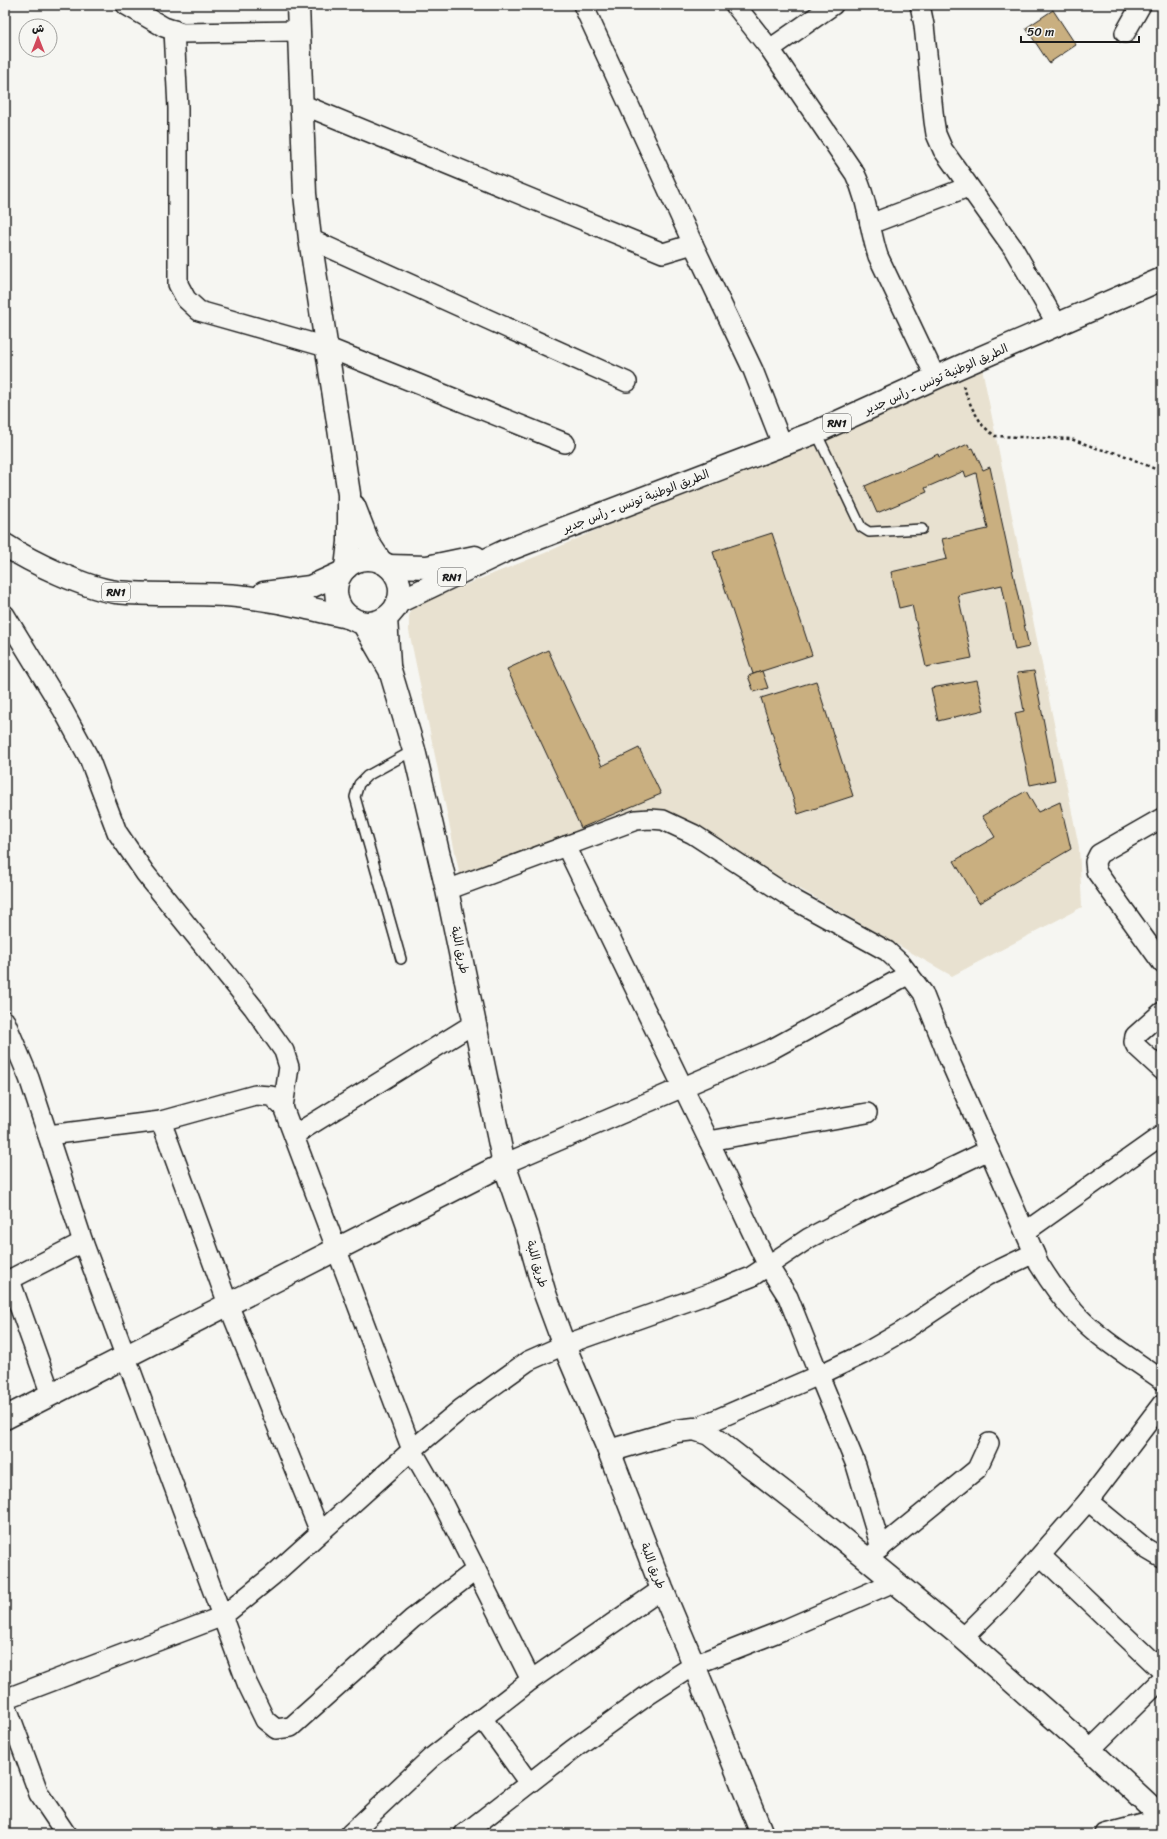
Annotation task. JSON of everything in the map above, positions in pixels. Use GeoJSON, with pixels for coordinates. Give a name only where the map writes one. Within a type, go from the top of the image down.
{"type":"FeatureCollection","features":[{"type":"Feature","properties":{"kind":"main road"},"geometry":{"type":"LineString","coordinates":[[298,5],[305,194],[310,239],[349,494],[349,542],[344,571],[337,583],[336,593],[338,603],[343,612],[357,620]]}},
{"type":"Feature","properties":{"kind":"main road","name":"الطريق الوطنية تونس - رأس جدير"},"geometry":{"type":"LineString","coordinates":[[392,610],[505,551],[816,432],[957,368],[1058,326],[1162,279]]}},
{"type":"Feature","properties":{"kind":"main road"},"geometry":{"type":"LineString","coordinates":[[349,494],[368,542],[398,579],[400,594],[392,610]]}},
{"type":"Feature","properties":{"kind":"main road","name":"RN1"},"geometry":{"type":"LineString","coordinates":[[5,544],[18,553],[74,580],[114,592],[237,596],[299,606],[357,620],[375,622],[392,610]]}},
{"type":"Feature","properties":{"kind":"main road","name":"الطريق الوطنية تونس - رأس جدير"},"geometry":{"type":"LineString","coordinates":[[385,564],[427,567],[505,551]]}},
{"type":"Feature","properties":{"kind":"main road","name":"RN1"},"geometry":{"type":"LineString","coordinates":[[237,596],[310,587],[344,571],[354,562],[363,560],[372,560],[385,564]]}},
{"type":"Feature","properties":{"kind":"main road","name":"طريق اللبة"},"geometry":{"type":"LineString","coordinates":[[390,670],[392,610]]}},
{"type":"Feature","properties":{"kind":"main road","name":"طريق اللبة"},"geometry":{"type":"LineString","coordinates":[[357,620],[390,670],[414,750],[448,890],[504,1164],[526,1228],[544,1291],[564,1345],[609,1451],[662,1590],[762,1834]]}},
{"type":"Feature","properties":{"kind":"main road"},"geometry":{"type":"LineString","coordinates":[[5,1418],[504,1164]]}},
{"type":"Feature","properties":{"kind":"main road"},"geometry":{"type":"LineString","coordinates":[[609,1451],[677,1431],[694,1429],[710,1434],[817,1518],[874,1553],[894,1582],[963,1638],[1090,1750],[1162,1818]]}},
{"type":"Feature","properties":{"kind":"street"},"geometry":{"type":"LineString","coordinates":[[126,5],[164,28],[182,33],[299,31]]}},
{"type":"Feature","properties":{"kind":"street"},"geometry":{"type":"LineString","coordinates":[[583,5],[753,370],[782,444]]}},
{"type":"Feature","properties":{"kind":"street"},"geometry":{"type":"LineString","coordinates":[[735,5],[770,49],[862,188],[878,256],[936,378]]}},
{"type":"Feature","properties":{"kind":"street"},"geometry":{"type":"LineString","coordinates":[[770,49],[833,5]]}},
{"type":"Feature","properties":{"kind":"street"},"geometry":{"type":"LineString","coordinates":[[920,5],[924,25],[936,134],[942,150],[1013,248],[1058,326]]}},
{"type":"Feature","properties":{"kind":"street"},"geometry":{"type":"LineString","coordinates":[[1125,33],[1141,5]]}},
{"type":"Feature","properties":{"kind":"street"},"geometry":{"type":"LineString","coordinates":[[174,30],[178,108],[178,284],[186,299],[199,311],[326,347],[565,443]]}},
{"type":"Feature","properties":{"kind":"street"},"geometry":{"type":"LineString","coordinates":[[301,104],[663,253],[693,244]]}},
{"type":"Feature","properties":{"kind":"street"},"geometry":{"type":"LineString","coordinates":[[870,224],[968,187]]}},
{"type":"Feature","properties":{"kind":"street"},"geometry":{"type":"LineString","coordinates":[[310,239],[627,382]]}},
{"type":"Feature","properties":{"kind":"street"},"geometry":{"type":"LineString","coordinates":[[5,615],[63,710],[89,758],[118,832],[145,873],[253,1007],[284,1051],[289,1067],[283,1107]]}},
{"type":"Feature","properties":{"kind":"street"},"geometry":{"type":"LineString","coordinates":[[1162,818],[1099,854],[1095,862],[1096,871],[1111,894],[1162,964]]}},
{"type":"Feature","properties":{"kind":"street"},"geometry":{"type":"LineString","coordinates":[[448,890],[636,820],[662,820],[693,834],[796,901],[887,951],[909,974],[923,993],[949,1058],[1039,1264],[1056,1290],[1077,1315],[1101,1337],[1162,1380]]}},
{"type":"Feature","properties":{"kind":"street"},"geometry":{"type":"LineString","coordinates":[[566,846],[767,1264],[788,1297],[856,1464],[874,1553],[977,1469],[990,1443]]}},
{"type":"Feature","properties":{"kind":"street"},"geometry":{"type":"LineString","coordinates":[[504,1164],[772,1049],[909,974]]}},
{"type":"Feature","properties":{"kind":"street"},"geometry":{"type":"LineString","coordinates":[[1162,1012],[1135,1036],[1134,1042],[1136,1046],[1162,1070]]}},
{"type":"Feature","properties":{"kind":"street"},"geometry":{"type":"LineString","coordinates":[[5,1022],[30,1078],[83,1242],[124,1357],[247,1683],[265,1720],[276,1729],[291,1727],[412,1619],[476,1570]]}},
{"type":"Feature","properties":{"kind":"street"},"geometry":{"type":"LineString","coordinates":[[294,1135],[475,1023]]}},
{"type":"Feature","properties":{"kind":"street"},"geometry":{"type":"LineString","coordinates":[[48,1135],[161,1121],[255,1095],[271,1096],[283,1107],[412,1450],[443,1504],[531,1680]]}},
{"type":"Feature","properties":{"kind":"street"},"geometry":{"type":"LineString","coordinates":[[709,1141],[867,1113]]}},
{"type":"Feature","properties":{"kind":"street"},"geometry":{"type":"LineString","coordinates":[[161,1121],[228,1304],[320,1532]]}},
{"type":"Feature","properties":{"kind":"street"},"geometry":{"type":"LineString","coordinates":[[1025,1232],[1162,1135]]}},
{"type":"Feature","properties":{"kind":"street"},"geometry":{"type":"LineString","coordinates":[[66,1834],[39,1794],[9,1722],[5,1701],[223,1616],[272,1576],[412,1450],[461,1409],[495,1383],[528,1361],[564,1345],[751,1277],[767,1264],[809,1238],[847,1218],[989,1150]]}},
{"type":"Feature","properties":{"kind":"street"},"geometry":{"type":"LineString","coordinates":[[51,1395],[7,1281],[83,1242]]}},
{"type":"Feature","properties":{"kind":"street"},"geometry":{"type":"LineString","coordinates":[[694,1429],[819,1375],[863,1354],[903,1331],[986,1276],[1034,1253]]}},
{"type":"Feature","properties":{"kind":"street"},"geometry":{"type":"LineString","coordinates":[[963,1638],[1041,1556],[1088,1501],[1162,1404]]}},
{"type":"Feature","properties":{"kind":"street"},"geometry":{"type":"LineString","coordinates":[[1088,1501],[1145,1548],[1162,1558]]}},
{"type":"Feature","properties":{"kind":"street"},"geometry":{"type":"LineString","coordinates":[[1041,1556],[1162,1671]]}},
{"type":"Feature","properties":{"kind":"street"},"geometry":{"type":"LineString","coordinates":[[467,1833],[529,1783],[648,1695],[694,1665],[786,1629],[894,1582]]}},
{"type":"Feature","properties":{"kind":"street"},"geometry":{"type":"LineString","coordinates":[[350,1834],[431,1758],[482,1718],[531,1680],[662,1590]]}},
{"type":"Feature","properties":{"kind":"street"},"geometry":{"type":"LineString","coordinates":[[1090,1750],[1162,1679]]}},
{"type":"Feature","properties":{"kind":"street"},"geometry":{"type":"LineString","coordinates":[[482,1718],[529,1783]]}},
{"type":"Feature","properties":{"kind":"street"},"geometry":{"type":"LineString","coordinates":[[1105,1834],[1162,1818]]}},
{"type":"Feature","properties":{"kind":"lane"},"geometry":{"type":"LineString","coordinates":[[816,432],[861,527],[869,532],[922,529]]}},
{"type":"Feature","properties":{"kind":"lane"},"geometry":{"type":"LineString","coordinates":[[400,959],[355,797],[360,784],[367,776],[414,750]]}},
{"type":"Feature","properties":{"kind":"path"},"geometry":{"type":"LineString","coordinates":[[957,368],[972,408],[983,426],[995,436],[1071,439],[1099,449],[1121,454],[1162,472]]}},
{"type":"Feature","properties":{"kind":"shaded area"},"geometry":{"type":"Polygon","coordinates":[[[980,358],[1079,847],[1082,907],[952,976],[687,824],[666,816],[460,876],[409,631],[409,616],[412,606],[545,553],[980,358]]]}},
{"type":"Feature","properties":{"kind":"building"},"geometry":{"type":"Polygon","coordinates":[[[1053,10],[1076,45],[1049,63],[1026,28],[1053,10]]]}},
{"type":"Feature","properties":{"kind":"building"},"geometry":{"type":"Polygon","coordinates":[[[968,444],[970,449],[973,448],[983,470],[990,467],[1029,647],[1015,650],[1002,585],[958,595],[972,658],[926,667],[912,605],[899,608],[891,572],[947,559],[942,539],[988,529],[976,473],[966,477],[964,471],[925,488],[927,492],[877,513],[865,486],[938,454],[939,457],[968,444]]]}},
{"type":"Feature","properties":{"kind":"building"},"geometry":{"type":"Polygon","coordinates":[[[772,533],[812,655],[753,674],[713,552],[772,533]]]}},
{"type":"Feature","properties":{"kind":"building"},"geometry":{"type":"Polygon","coordinates":[[[548,650],[602,766],[639,748],[661,794],[581,828],[507,669],[548,650]]]}},
{"type":"Feature","properties":{"kind":"building"},"geometry":{"type":"Polygon","coordinates":[[[762,671],[768,688],[754,692],[748,676],[762,671]]]}},
{"type":"Feature","properties":{"kind":"building"},"geometry":{"type":"Polygon","coordinates":[[[1034,671],[1055,780],[1030,785],[1015,713],[1024,711],[1017,673],[1034,671]]]}},
{"type":"Feature","properties":{"kind":"building"},"geometry":{"type":"Polygon","coordinates":[[[977,680],[984,710],[938,721],[931,688],[977,680]]]}},
{"type":"Feature","properties":{"kind":"building"},"geometry":{"type":"Polygon","coordinates":[[[816,681],[853,796],[798,814],[761,698],[816,681]]]}},
{"type":"Feature","properties":{"kind":"building"},"geometry":{"type":"Polygon","coordinates":[[[1026,791],[1038,812],[1060,802],[1071,849],[979,903],[954,861],[995,837],[982,816],[1026,791]]]}}]}
